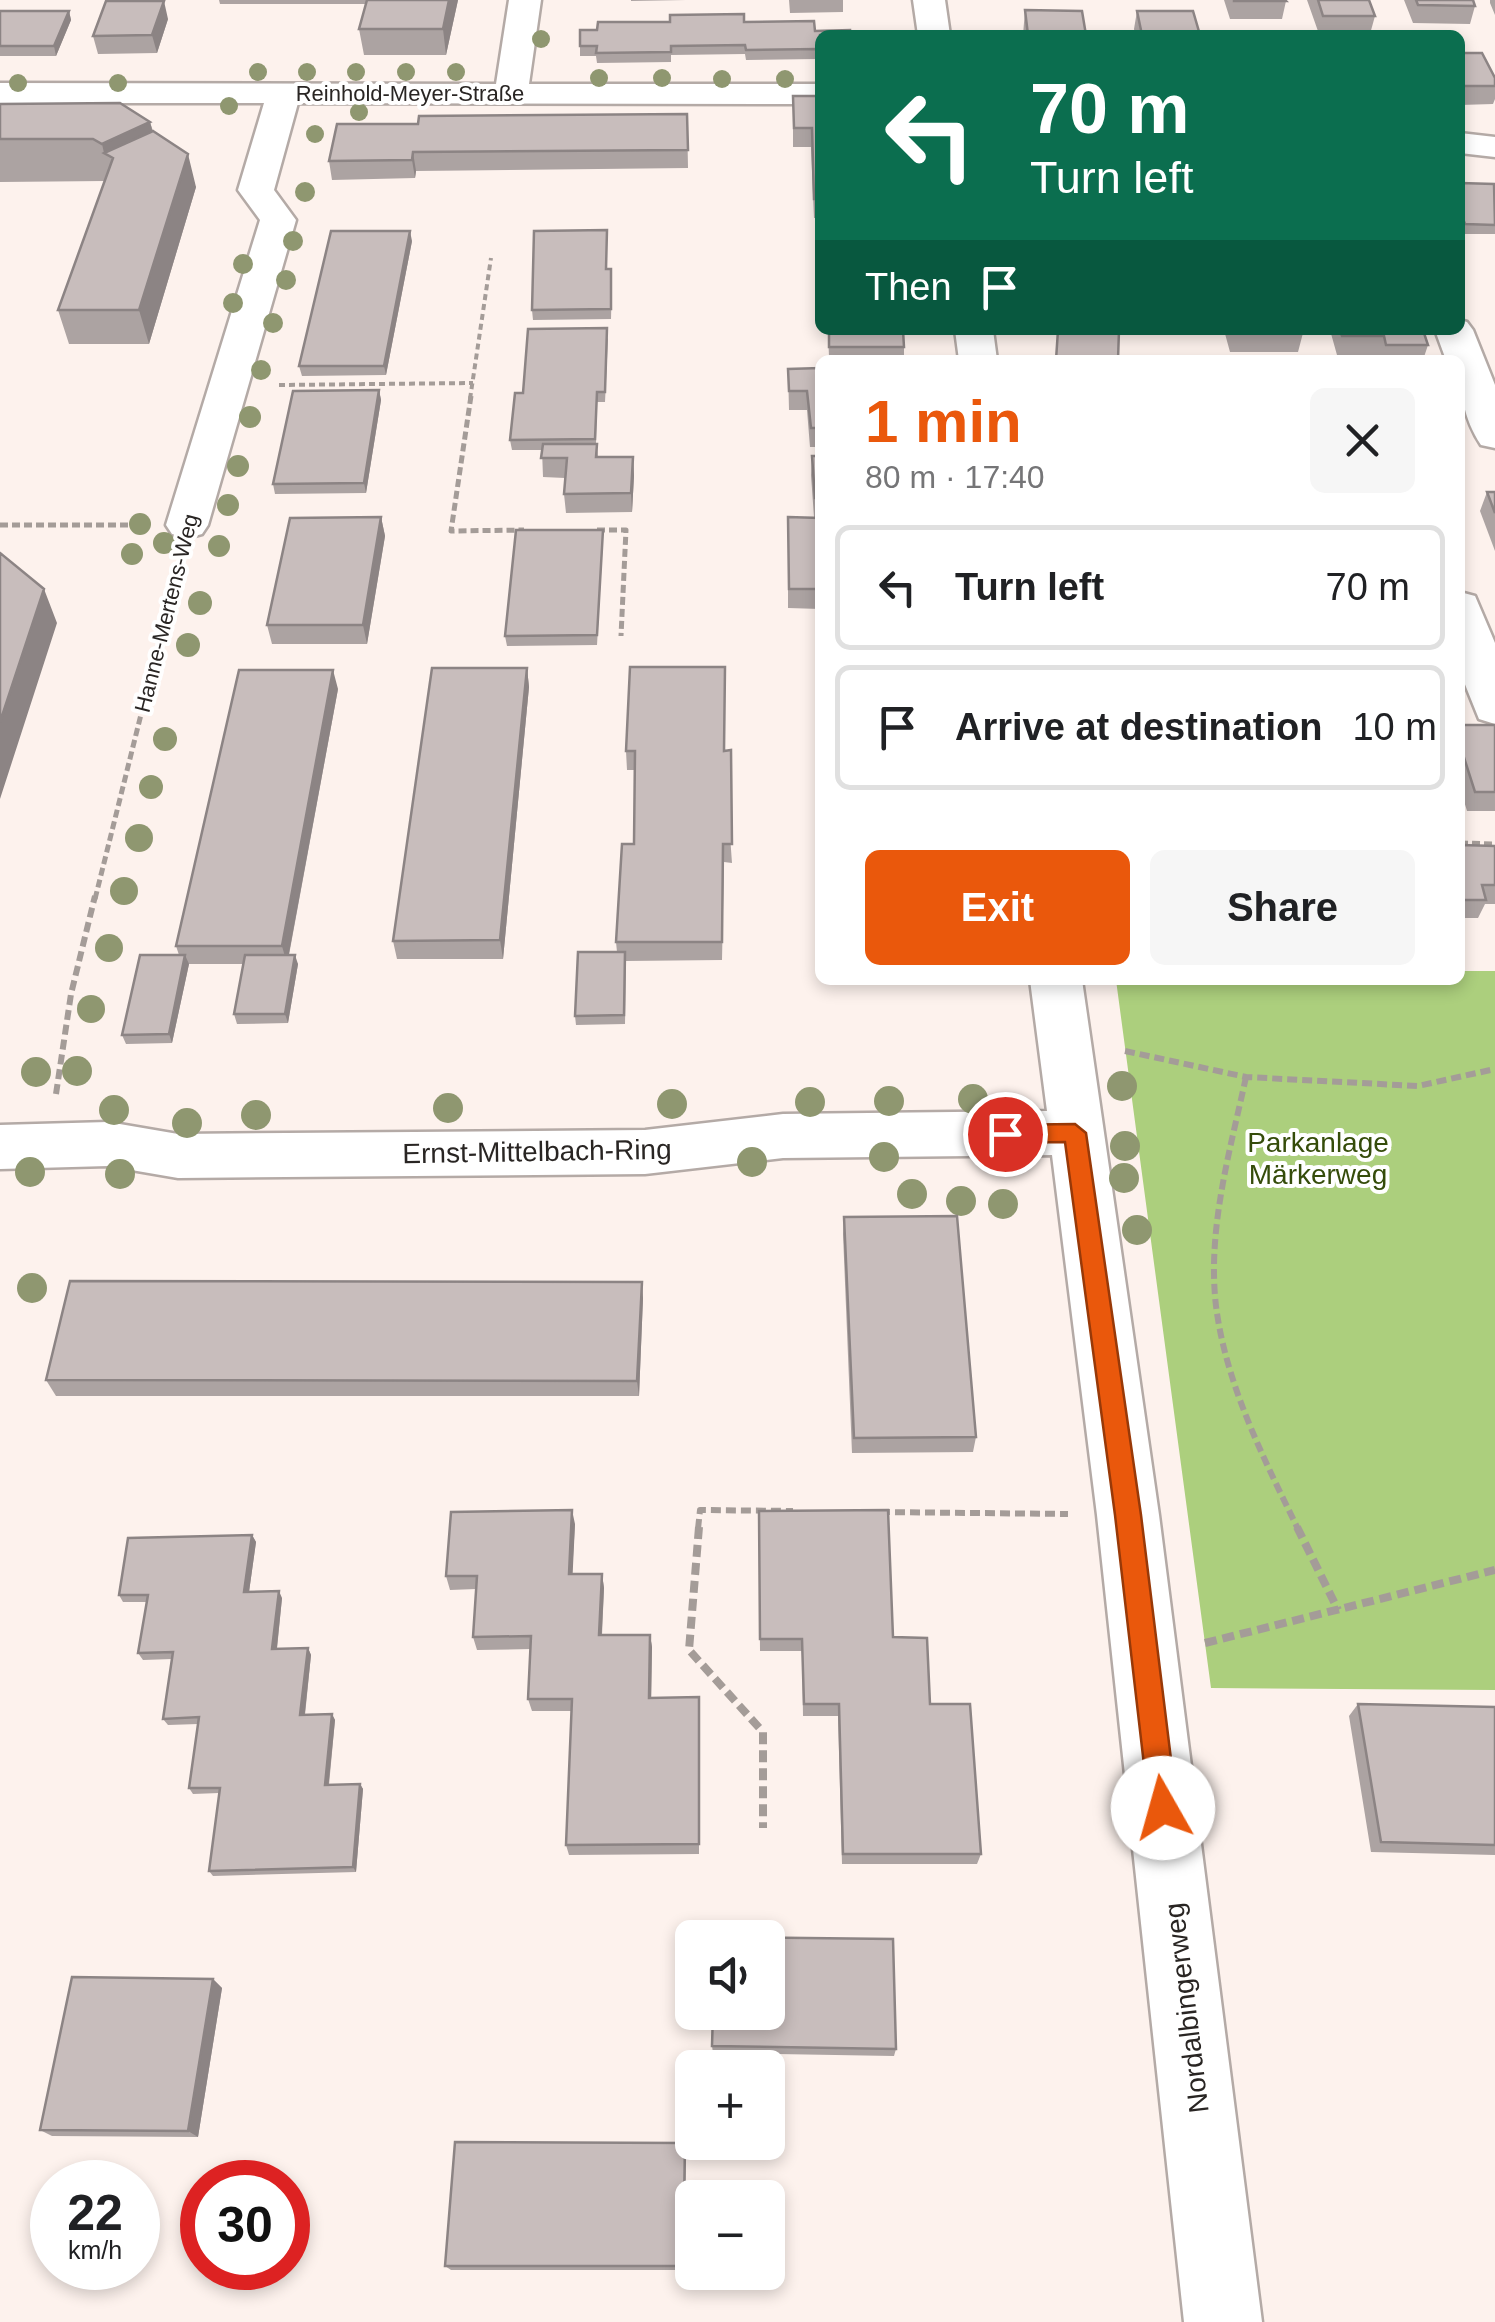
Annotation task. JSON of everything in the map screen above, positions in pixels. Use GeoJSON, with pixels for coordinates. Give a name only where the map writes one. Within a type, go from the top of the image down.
{"type":"FeatureCollection","features":[{"type":"Feature","properties":{"kind":"street"},"geometry":{"type":"LineString","coordinates":[[511,94],[525,0]]}},
{"type":"Feature","properties":{"kind":"street"},"geometry":{"type":"LineString","coordinates":[[929,0],[933,30]]}},
{"type":"Feature","properties":{"kind":"street","name":"Reinhold-Meyer-Straße"},"geometry":{"type":"LineString","coordinates":[[0,93],[815,94]]}},
{"type":"Feature","properties":{"kind":"street","name":"Hanne-Mertens-Weg"},"geometry":{"type":"LineString","coordinates":[[187,526],[278,220],[256,190],[284,93]]}},
{"type":"Feature","properties":{"kind":"street"},"geometry":{"type":"LineString","coordinates":[[1465,144],[1495,147]]}},
{"type":"Feature","properties":{"kind":"street"},"geometry":{"type":"LineString","coordinates":[[1465,359],[1495,439],[1465,459]]}},
{"type":"Feature","properties":{"kind":"street"},"geometry":{"type":"LineString","coordinates":[[1465,621],[1495,708]]}},
{"type":"Feature","properties":{"kind":"street","name":"Nordalbingerweg"},"geometry":{"type":"LineString","coordinates":[[1057,985],[1146,1658],[1223,2322]]}},
{"type":"Feature","properties":{"kind":"street","name":"Ernst-Mittelbach-Ring"},"geometry":{"type":"LineString","coordinates":[[24,1146],[108,1144],[178,1156],[646,1152],[783,1136],[1075,1133]]}},
{"type":"Feature","properties":{"kind":"path"},"geometry":{"type":"LineString","coordinates":[[491,258],[451,531],[529,530]]}},
{"type":"Feature","properties":{"kind":"path"},"geometry":{"type":"LineString","coordinates":[[228,386],[473,383]]}},
{"type":"Feature","properties":{"kind":"path"},"geometry":{"type":"LineString","coordinates":[[0,525],[187,526]]}},
{"type":"Feature","properties":{"kind":"path","name":"Hanne-Mertens-Weg"},"geometry":{"type":"LineString","coordinates":[[24,1146],[71,994],[187,526]]}},
{"type":"Feature","properties":{"kind":"path"},"geometry":{"type":"LineString","coordinates":[[587,530],[626,530],[621,636]]}},
{"type":"Feature","properties":{"kind":"path"},"geometry":{"type":"LineString","coordinates":[[1465,843],[1495,844]]}},
{"type":"Feature","properties":{"kind":"path"},"geometry":{"type":"LineString","coordinates":[[1065,1038],[1246,1078],[1418,1086],[1495,1069]]}},
{"type":"Feature","properties":{"kind":"path"},"geometry":{"type":"LineString","coordinates":[[1246,1078],[1219,1201],[1216,1305],[1242,1408],[1338,1610]]}},
{"type":"Feature","properties":{"kind":"path"},"geometry":{"type":"LineString","coordinates":[[763,1828],[763,1732],[689,1650],[695,1552],[700,1510],[798,1511]]}},
{"type":"Feature","properties":{"kind":"path"},"geometry":{"type":"LineString","coordinates":[[875,1512],[1128,1515]]}},
{"type":"Feature","properties":{"kind":"path"},"geometry":{"type":"LineString","coordinates":[[1146,1658],[1495,1570]]}},
{"type":"Feature","properties":{"kind":"green space","name":"Parkanlage Märkerweg"},"geometry":{"type":"Polygon","coordinates":[[[1465,971],[1495,971],[1495,1690],[1211,1688],[1117,985],[1465,985],[1465,971]]]}},
{"type":"Feature","properties":{"kind":"building"},"geometry":{"type":"Polygon","coordinates":[[[367,0],[449,0],[443,29],[359,29],[367,0]]]}},
{"type":"Feature","properties":{"kind":"building"},"geometry":{"type":"Polygon","coordinates":[[[1318,0],[1369,0],[1375,16],[1323,16],[1318,0]]]}},
{"type":"Feature","properties":{"kind":"building"},"geometry":{"type":"Polygon","coordinates":[[[1416,0],[1473,0],[1475,6],[1418,5],[1416,0]]]}},
{"type":"Feature","properties":{"kind":"building"},"geometry":{"type":"Polygon","coordinates":[[[106,1],[164,1],[152,35],[93,36],[106,1]]]}},
{"type":"Feature","properties":{"kind":"building"},"geometry":{"type":"Polygon","coordinates":[[[1025,10],[1082,11],[1085,30],[1027,30],[1025,10]]]}},
{"type":"Feature","properties":{"kind":"building"},"geometry":{"type":"Polygon","coordinates":[[[0,11],[69,11],[54,46],[0,46],[0,11]]]}},
{"type":"Feature","properties":{"kind":"building"},"geometry":{"type":"Polygon","coordinates":[[[1137,11],[1193,11],[1199,30],[1141,30],[1137,11]]]}},
{"type":"Feature","properties":{"kind":"building"},"geometry":{"type":"Polygon","coordinates":[[[744,14],[744,22],[814,21],[815,49],[671,46],[671,52],[596,53],[597,46],[580,46],[580,30],[597,30],[598,22],[670,22],[670,15],[744,14]]]}},
{"type":"Feature","properties":{"kind":"building"},"geometry":{"type":"Polygon","coordinates":[[[1465,53],[1482,53],[1495,86],[1465,86],[1465,53]]]}},
{"type":"Feature","properties":{"kind":"building"},"geometry":{"type":"Polygon","coordinates":[[[793,96],[815,96],[815,199],[812,128],[794,128],[793,96]]]}},
{"type":"Feature","properties":{"kind":"building"},"geometry":{"type":"Polygon","coordinates":[[[120,103],[150,122],[102,144],[93,139],[0,139],[0,104],[120,103]]]}},
{"type":"Feature","properties":{"kind":"building"},"geometry":{"type":"Polygon","coordinates":[[[687,114],[688,150],[413,152],[412,160],[329,161],[337,124],[418,124],[419,116],[687,114]]]}},
{"type":"Feature","properties":{"kind":"building"},"geometry":{"type":"Polygon","coordinates":[[[153,131],[188,154],[139,310],[58,310],[113,158],[104,153],[153,131]]]}},
{"type":"Feature","properties":{"kind":"building"},"geometry":{"type":"Polygon","coordinates":[[[1465,183],[1494,184],[1495,225],[1465,224],[1465,183]]]}},
{"type":"Feature","properties":{"kind":"building"},"geometry":{"type":"Polygon","coordinates":[[[607,230],[611,309],[532,310],[534,231],[607,230]]]}},
{"type":"Feature","properties":{"kind":"building"},"geometry":{"type":"Polygon","coordinates":[[[331,231],[410,231],[384,366],[299,366],[331,231]]]}},
{"type":"Feature","properties":{"kind":"building"},"geometry":{"type":"Polygon","coordinates":[[[607,328],[605,392],[597,392],[595,439],[510,440],[515,393],[523,393],[528,329],[607,328]]]}},
{"type":"Feature","properties":{"kind":"building"},"geometry":{"type":"Polygon","coordinates":[[[829,335],[903,335],[904,347],[829,347],[829,335]]]}},
{"type":"Feature","properties":{"kind":"building"},"geometry":{"type":"Polygon","coordinates":[[[1058,335],[1119,335],[1118,355],[1056,355],[1058,335]]]}},
{"type":"Feature","properties":{"kind":"building"},"geometry":{"type":"Polygon","coordinates":[[[1425,335],[1428,345],[1386,345],[1384,336],[1342,336],[1425,335]]]}},
{"type":"Feature","properties":{"kind":"building"},"geometry":{"type":"Polygon","coordinates":[[[815,368],[815,428],[811,428],[807,391],[789,391],[788,369],[815,368]]]}},
{"type":"Feature","properties":{"kind":"building"},"geometry":{"type":"Polygon","coordinates":[[[379,390],[364,483],[273,484],[293,391],[379,390]]]}},
{"type":"Feature","properties":{"kind":"building"},"geometry":{"type":"Polygon","coordinates":[[[543,444],[597,444],[596,457],[633,457],[631,493],[564,494],[567,458],[541,458],[543,444]]]}},
{"type":"Feature","properties":{"kind":"building"},"geometry":{"type":"Polygon","coordinates":[[[812,456],[815,456],[815,498],[812,456]]]}},
{"type":"Feature","properties":{"kind":"building"},"geometry":{"type":"Polygon","coordinates":[[[1487,492],[1495,492],[1495,513],[1487,492]]]}},
{"type":"Feature","properties":{"kind":"building"},"geometry":{"type":"Polygon","coordinates":[[[381,517],[363,625],[267,625],[290,518],[381,517]]]}},
{"type":"Feature","properties":{"kind":"building"},"geometry":{"type":"Polygon","coordinates":[[[788,517],[815,518],[815,589],[789,589],[788,517]]]}},
{"type":"Feature","properties":{"kind":"building"},"geometry":{"type":"Polygon","coordinates":[[[516,530],[603,530],[597,635],[505,636],[516,530]]]}},
{"type":"Feature","properties":{"kind":"building"},"geometry":{"type":"Polygon","coordinates":[[[0,553],[44,589],[0,722],[0,553]]]}},
{"type":"Feature","properties":{"kind":"building"},"geometry":{"type":"Polygon","coordinates":[[[630,667],[725,667],[724,751],[731,750],[732,844],[723,844],[722,942],[616,942],[622,844],[634,844],[635,751],[626,751],[630,667]]]}},
{"type":"Feature","properties":{"kind":"building"},"geometry":{"type":"Polygon","coordinates":[[[432,668],[527,668],[500,940],[393,941],[432,668]]]}},
{"type":"Feature","properties":{"kind":"building"},"geometry":{"type":"Polygon","coordinates":[[[239,670],[333,670],[282,946],[176,946],[239,670]]]}},
{"type":"Feature","properties":{"kind":"building"},"geometry":{"type":"Polygon","coordinates":[[[1465,725],[1495,725],[1495,792],[1475,792],[1465,761],[1465,725]]]}},
{"type":"Feature","properties":{"kind":"building"},"geometry":{"type":"Polygon","coordinates":[[[1465,845],[1495,846],[1495,885],[1482,885],[1486,900],[1465,900],[1465,845]]]}},
{"type":"Feature","properties":{"kind":"building"},"geometry":{"type":"Polygon","coordinates":[[[578,952],[625,952],[624,1015],[575,1016],[578,952]]]}},
{"type":"Feature","properties":{"kind":"building"},"geometry":{"type":"Polygon","coordinates":[[[140,955],[185,955],[169,1034],[122,1035],[140,955]]]}},
{"type":"Feature","properties":{"kind":"building"},"geometry":{"type":"Polygon","coordinates":[[[245,955],[295,955],[285,1014],[234,1014],[245,955]]]}},
{"type":"Feature","properties":{"kind":"building"},"geometry":{"type":"Polygon","coordinates":[[[957,1216],[976,1437],[854,1438],[844,1217],[957,1216]]]}},
{"type":"Feature","properties":{"kind":"building"},"geometry":{"type":"Polygon","coordinates":[[[70,1281],[642,1282],[637,1381],[46,1380],[70,1281]]]}},
{"type":"Feature","properties":{"kind":"building"},"geometry":{"type":"Polygon","coordinates":[[[572,1510],[569,1574],[602,1574],[599,1635],[650,1635],[649,1698],[699,1697],[699,1844],[566,1845],[572,1699],[528,1699],[531,1636],[473,1637],[477,1576],[446,1576],[451,1512],[572,1510]]]}},
{"type":"Feature","properties":{"kind":"building"},"geometry":{"type":"Polygon","coordinates":[[[888,1510],[893,1637],[927,1638],[930,1704],[970,1704],[981,1854],[843,1854],[839,1704],[804,1704],[802,1639],[760,1639],[759,1511],[888,1510]]]}},
{"type":"Feature","properties":{"kind":"building"},"geometry":{"type":"Polygon","coordinates":[[[252,1535],[244,1592],[279,1591],[272,1649],[308,1648],[300,1715],[332,1714],[325,1785],[360,1784],[353,1867],[209,1871],[220,1788],[189,1788],[199,1717],[163,1719],[173,1652],[138,1653],[148,1595],[119,1595],[128,1538],[252,1535]]]}},
{"type":"Feature","properties":{"kind":"building"},"geometry":{"type":"Polygon","coordinates":[[[1358,1704],[1495,1707],[1495,1845],[1381,1842],[1358,1704]]]}},
{"type":"Feature","properties":{"kind":"building"},"geometry":{"type":"Polygon","coordinates":[[[785,1938],[893,1939],[896,2049],[712,2046],[712,2030],[785,2030],[785,1938]]]}},
{"type":"Feature","properties":{"kind":"building"},"geometry":{"type":"Polygon","coordinates":[[[72,1977],[213,1979],[188,2131],[40,2130],[72,1977]]]}},
{"type":"Feature","properties":{"kind":"building"},"geometry":{"type":"Polygon","coordinates":[[[455,2142],[675,2143],[675,2160],[685,2160],[684,2180],[675,2180],[675,2266],[445,2266],[455,2142]]]}},
{"type":"Feature","properties":{"kind":"route"},"geometry":{"type":"LineString","coordinates":[[1005,1134],[1075,1133],[1128,1515],[1163,1808]]}}]}
